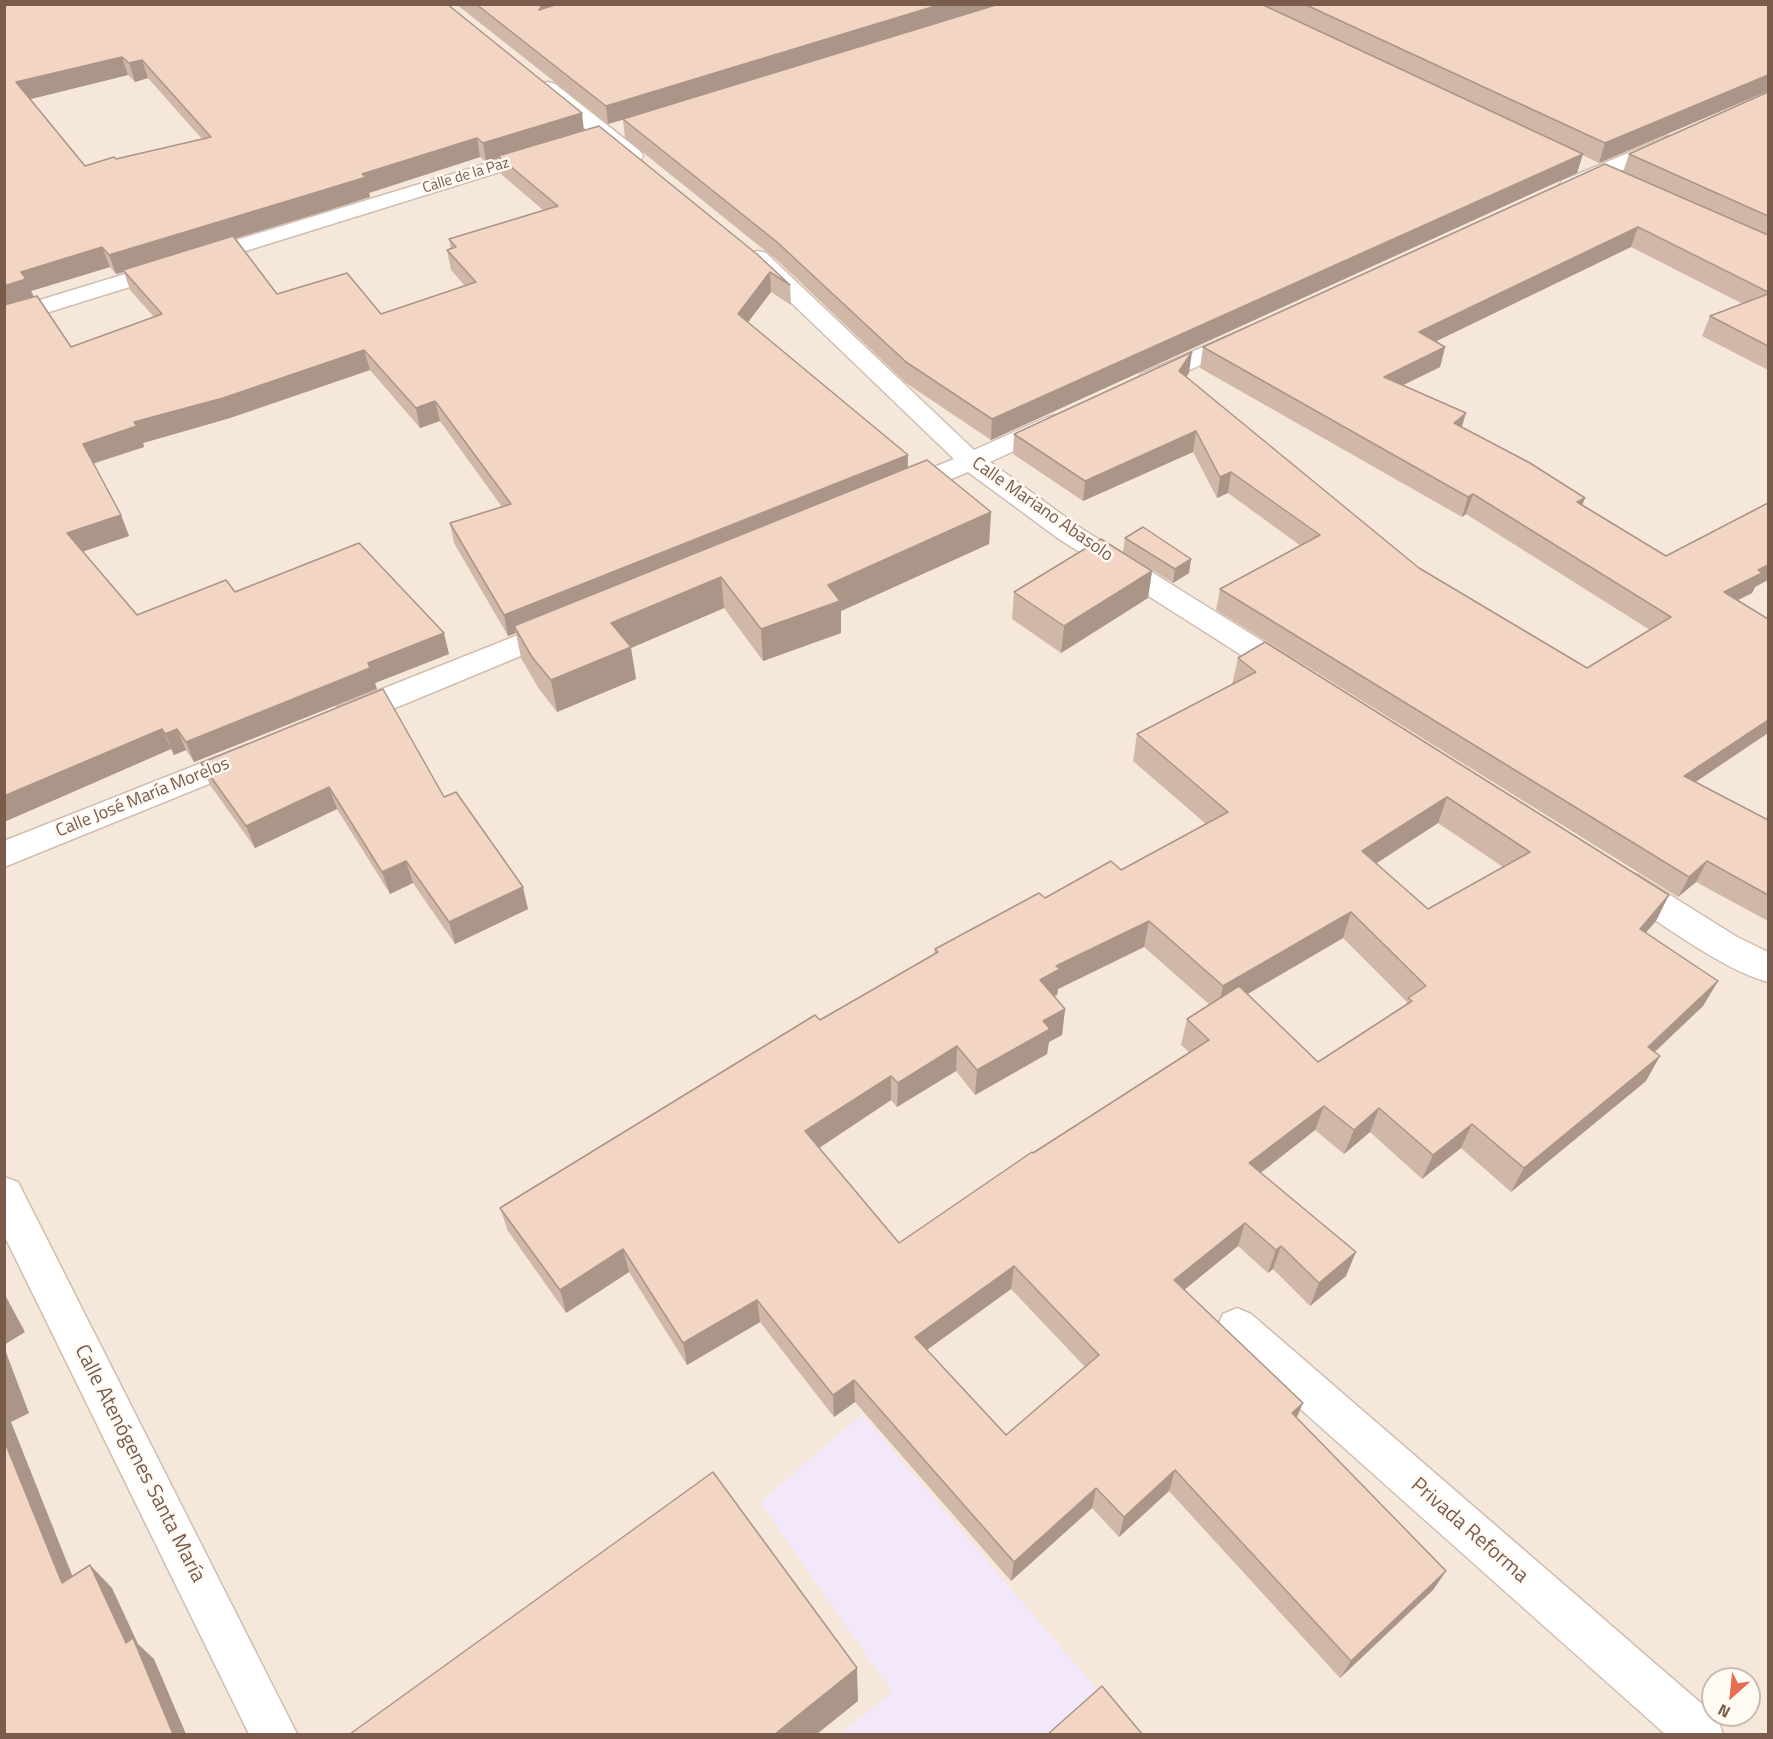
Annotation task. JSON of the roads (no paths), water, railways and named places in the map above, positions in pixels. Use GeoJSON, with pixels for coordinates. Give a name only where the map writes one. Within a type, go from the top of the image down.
{"type":"FeatureCollection","features":[{"type":"Feature","properties":{"kind":"street"},"geometry":{"type":"LineString","coordinates":[[530,74],[650,171]]}},
{"type":"Feature","properties":{"kind":"street"},"geometry":{"type":"LineString","coordinates":[[1546,197],[1694,131]]}},
{"type":"Feature","properties":{"kind":"street","name":"Calle de la Paz"},"geometry":{"type":"LineString","coordinates":[[4,319],[559,147]]}},
{"type":"Feature","properties":{"kind":"street","name":"Calle Mariano Abasolo"},"geometry":{"type":"LineString","coordinates":[[742,245],[770,268],[971,461],[1069,532],[1315,688]]}},
{"type":"Feature","properties":{"kind":"street"},"geometry":{"type":"LineString","coordinates":[[1132,388],[1260,329]]}},
{"type":"Feature","properties":{"kind":"street"},"geometry":{"type":"LineString","coordinates":[[882,497],[971,461],[1078,412]]}},
{"type":"Feature","properties":{"kind":"street"},"geometry":{"type":"LineString","coordinates":[[327,724],[582,620]]}},
{"type":"Feature","properties":{"kind":"street","name":"Calle José María Morelos"},"geometry":{"type":"LineString","coordinates":[[4,855],[271,746]]}},
{"type":"Feature","properties":{"kind":"street"},"geometry":{"type":"LineString","coordinates":[[1605,871],[1725,946],[1768,968]]}},
{"type":"Feature","properties":{"kind":"street","name":"Calle Atenógenes Santa María"},"geometry":{"type":"LineString","coordinates":[[4,1194],[274,1734]]}},
{"type":"Feature","properties":{"kind":"street","name":"Privada Reforma"},"geometry":{"type":"LineString","coordinates":[[1238,1327],[1700,1734]]}}]}
